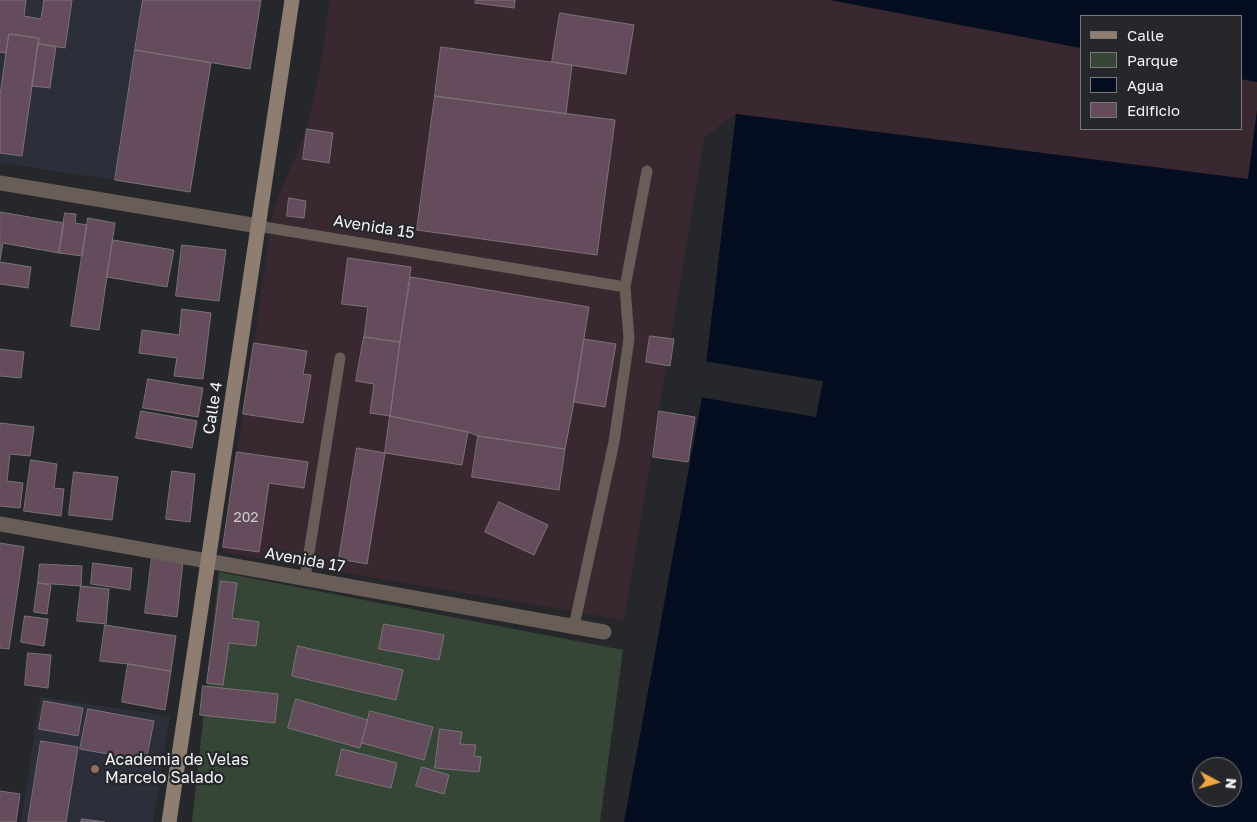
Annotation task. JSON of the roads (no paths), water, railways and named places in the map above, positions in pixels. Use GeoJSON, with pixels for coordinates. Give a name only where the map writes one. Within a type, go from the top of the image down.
{"type":"FeatureCollection","features":[{"type":"Feature","properties":{"kind":"street","name":"Calle 4"},"geometry":{"type":"LineString","coordinates":[[169,822],[292,0]]}},
{"type":"Feature","properties":{"kind":"street","name":"Avenida 15"},"geometry":{"type":"LineString","coordinates":[[0,183],[258,226]]}},
{"type":"Feature","properties":{"kind":"street","name":"Avenida 17"},"geometry":{"type":"LineString","coordinates":[[0,524],[604,632]]}},
{"type":"Feature","properties":{"kind":"lane"},"geometry":{"type":"LineString","coordinates":[[574,626],[614,442],[628,339],[625,287],[647,171]]}},
{"type":"Feature","properties":{"kind":"lane","name":"Avenida 15"},"geometry":{"type":"LineString","coordinates":[[258,226],[625,287]]}},
{"type":"Feature","properties":{"kind":"lane"},"geometry":{"type":"LineString","coordinates":[[305,578],[340,358]]}},
{"type":"Feature","properties":{"kind":"water"},"geometry":{"type":"Polygon","coordinates":[[[830,0],[1257,0],[1257,82],[1242,79],[1242,15],[1080,15],[1080,48],[830,0]]]}},
{"type":"Feature","properties":{"kind":"water"},"geometry":{"type":"Polygon","coordinates":[[[1257,110],[1257,822],[624,822],[702,397],[736,114],[1248,179],[1257,110]]]}},
{"type":"Feature","properties":{"kind":"place","name":"Academia de Velas Marcelo Salado"},"geometry":{"type":"Point","coordinates":[95,769]}}]}
